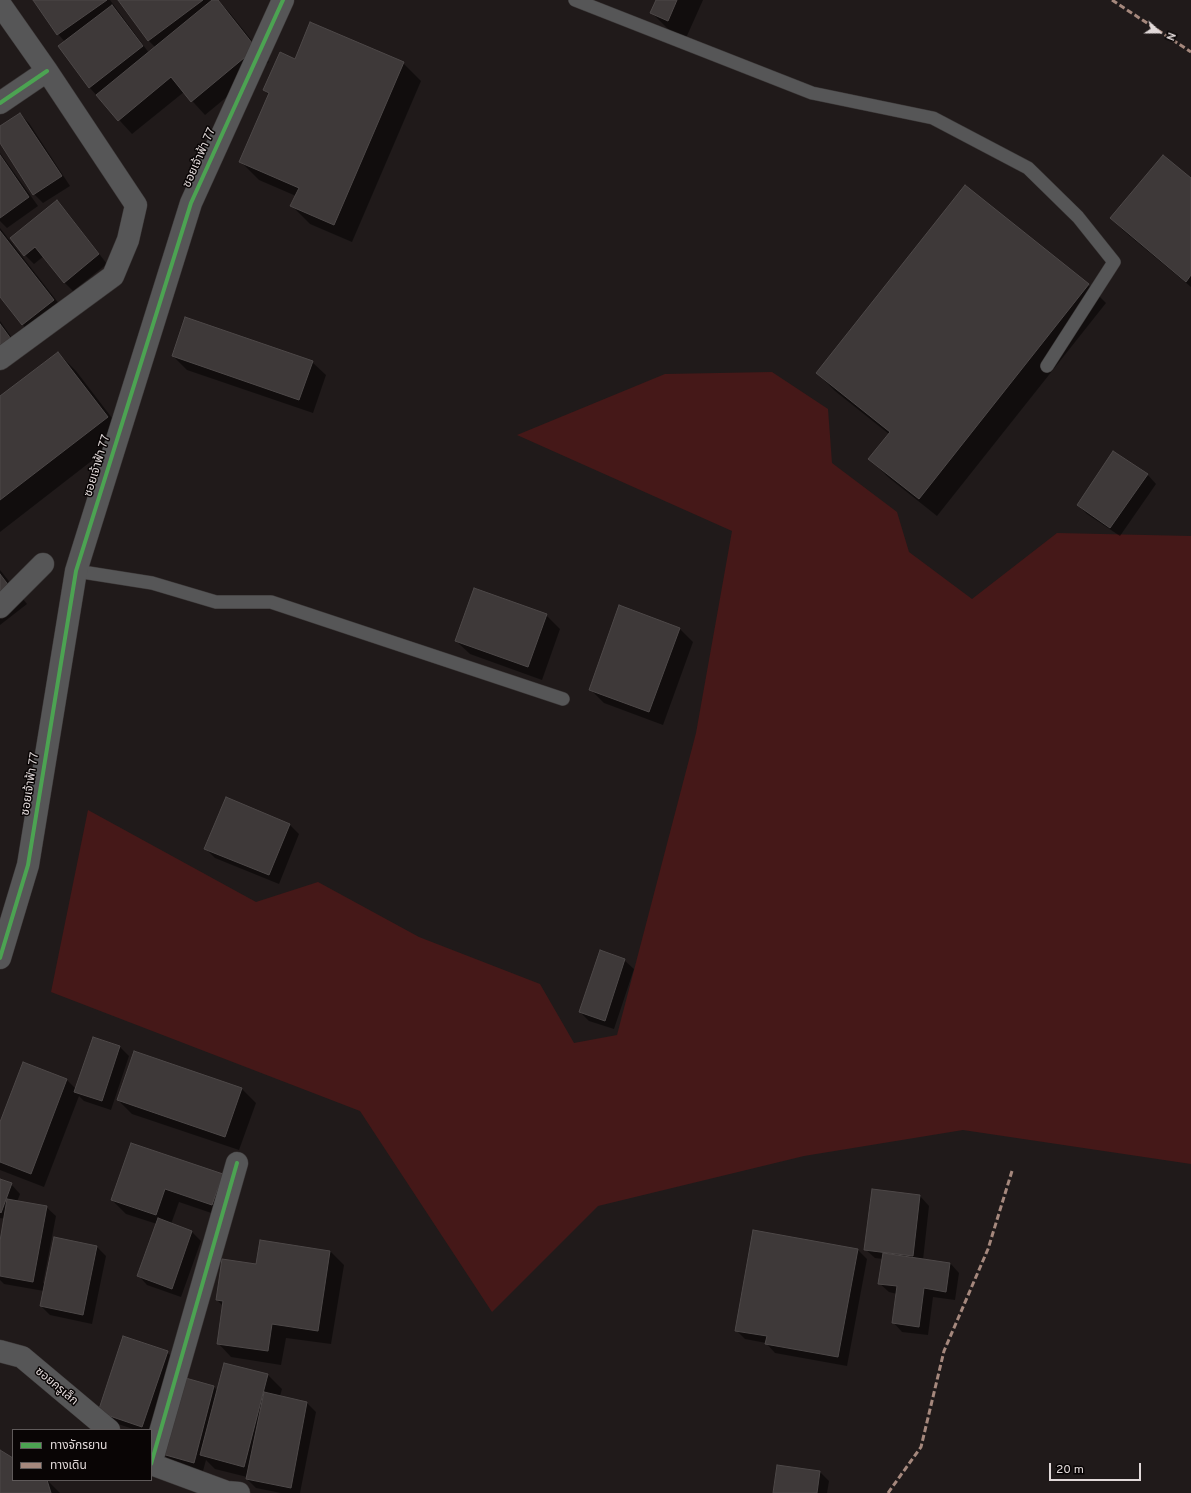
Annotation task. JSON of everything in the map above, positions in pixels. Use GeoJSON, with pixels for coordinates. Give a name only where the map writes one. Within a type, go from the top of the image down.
{"type":"FeatureCollection","features":[{"type":"Feature","properties":{"kind":"street","name":"ซอยเจ้าฟ้า 77"},"geometry":{"type":"LineString","coordinates":[[0,958],[28,865],[76,571],[191,203],[283,0]]}},
{"type":"Feature","properties":{"kind":"street"},"geometry":{"type":"LineString","coordinates":[[0,4],[47,71],[136,205],[128,240],[113,276],[0,359]]}},
{"type":"Feature","properties":{"kind":"street"},"geometry":{"type":"LineString","coordinates":[[0,103],[47,71]]}},
{"type":"Feature","properties":{"kind":"street"},"geometry":{"type":"LineString","coordinates":[[0,607],[42,564]]}},
{"type":"Feature","properties":{"kind":"street"},"geometry":{"type":"LineString","coordinates":[[152,1460],[237,1163]]}},
{"type":"Feature","properties":{"kind":"street","name":"ซอยครูเล็ก"},"geometry":{"type":"LineString","coordinates":[[0,1351],[22,1357],[108,1429]]}},
{"type":"Feature","properties":{"kind":"street"},"geometry":{"type":"LineString","coordinates":[[152,1464],[227,1492],[239,1493]]}},
{"type":"Feature","properties":{"kind":"lane"},"geometry":{"type":"LineString","coordinates":[[574,0],[812,94],[933,118],[1028,168],[1078,217],[1114,262],[1047,366]]}},
{"type":"Feature","properties":{"kind":"lane"},"geometry":{"type":"LineString","coordinates":[[76,571],[152,583],[216,602],[271,602],[562,699]]}},
{"type":"Feature","properties":{"kind":"shaded area"},"geometry":{"type":"Polygon","coordinates":[[[772,372],[828,409],[832,463],[897,512],[909,552],[972,599],[1057,533],[1191,536],[1191,1164],[963,1130],[804,1156],[598,1206],[492,1312],[360,1111],[51,992],[88,810],[256,902],[318,882],[419,937],[540,984],[574,1043],[617,1035],[696,733],[732,531],[517,435],[665,374],[772,372]]]}},
{"type":"Feature","properties":{"kind":"building"},"geometry":{"type":"Polygon","coordinates":[[[33,0],[107,0],[57,35],[33,0]]]}},
{"type":"Feature","properties":{"kind":"building"},"geometry":{"type":"Polygon","coordinates":[[[118,0],[203,0],[148,41],[118,0]]]}},
{"type":"Feature","properties":{"kind":"building"},"geometry":{"type":"Polygon","coordinates":[[[212,0],[218,0],[256,48],[191,102],[171,77],[118,121],[96,95],[212,0]]]}},
{"type":"Feature","properties":{"kind":"building"},"geometry":{"type":"Polygon","coordinates":[[[656,0],[677,0],[668,21],[650,13],[656,0]]]}},
{"type":"Feature","properties":{"kind":"building"},"geometry":{"type":"Polygon","coordinates":[[[112,5],[143,46],[89,88],[58,46],[112,5]]]}},
{"type":"Feature","properties":{"kind":"building"},"geometry":{"type":"Polygon","coordinates":[[[310,22],[404,62],[334,225],[290,206],[299,188],[239,162],[269,93],[263,90],[280,52],[295,59],[310,22]]]}},
{"type":"Feature","properties":{"kind":"building"},"geometry":{"type":"Polygon","coordinates":[[[20,113],[62,176],[33,195],[0,143],[0,126],[20,113]]]}},
{"type":"Feature","properties":{"kind":"building"},"geometry":{"type":"Polygon","coordinates":[[[0,155],[29,197],[0,218],[0,155]]]}},
{"type":"Feature","properties":{"kind":"building"},"geometry":{"type":"Polygon","coordinates":[[[1163,155],[1191,178],[1191,275],[1186,282],[1110,218],[1163,155]]]}},
{"type":"Feature","properties":{"kind":"building"},"geometry":{"type":"Polygon","coordinates":[[[965,185],[1089,284],[919,499],[868,459],[890,432],[816,373],[965,185]]]}},
{"type":"Feature","properties":{"kind":"building"},"geometry":{"type":"Polygon","coordinates":[[[57,200],[99,254],[64,283],[35,247],[24,256],[10,238],[57,200]]]}},
{"type":"Feature","properties":{"kind":"building"},"geometry":{"type":"Polygon","coordinates":[[[0,231],[54,300],[22,325],[0,297],[0,231]]]}},
{"type":"Feature","properties":{"kind":"building"},"geometry":{"type":"Polygon","coordinates":[[[185,317],[313,361],[299,400],[172,356],[185,317]]]}},
{"type":"Feature","properties":{"kind":"building"},"geometry":{"type":"Polygon","coordinates":[[[0,324],[11,339],[0,347],[0,324]]]}},
{"type":"Feature","properties":{"kind":"building"},"geometry":{"type":"Polygon","coordinates":[[[58,352],[108,417],[0,500],[0,396],[58,352]]]}},
{"type":"Feature","properties":{"kind":"building"},"geometry":{"type":"Polygon","coordinates":[[[1113,451],[1148,474],[1110,528],[1077,505],[1113,451]]]}},
{"type":"Feature","properties":{"kind":"building"},"geometry":{"type":"Polygon","coordinates":[[[0,574],[9,586],[0,593],[0,574]]]}},
{"type":"Feature","properties":{"kind":"building"},"geometry":{"type":"Polygon","coordinates":[[[474,588],[547,614],[528,667],[455,641],[474,588]]]}},
{"type":"Feature","properties":{"kind":"building"},"geometry":{"type":"Polygon","coordinates":[[[619,605],[680,628],[649,712],[589,690],[619,605]]]}},
{"type":"Feature","properties":{"kind":"building"},"geometry":{"type":"Polygon","coordinates":[[[226,797],[290,824],[269,875],[204,849],[226,797]]]}},
{"type":"Feature","properties":{"kind":"building"},"geometry":{"type":"Polygon","coordinates":[[[600,950],[625,959],[605,1021],[579,1012],[600,950]]]}},
{"type":"Feature","properties":{"kind":"building"},"geometry":{"type":"Polygon","coordinates":[[[93,1037],[120,1046],[102,1101],[74,1092],[93,1037]]]}},
{"type":"Feature","properties":{"kind":"building"},"geometry":{"type":"Polygon","coordinates":[[[134,1051],[242,1088],[225,1137],[117,1100],[134,1051]]]}},
{"type":"Feature","properties":{"kind":"building"},"geometry":{"type":"Polygon","coordinates":[[[23,1062],[67,1079],[31,1174],[0,1162],[0,1122],[23,1062]]]}},
{"type":"Feature","properties":{"kind":"building"},"geometry":{"type":"Polygon","coordinates":[[[131,1143],[223,1174],[212,1205],[165,1189],[156,1215],[111,1200],[131,1143]]]}},
{"type":"Feature","properties":{"kind":"building"},"geometry":{"type":"Polygon","coordinates":[[[0,1179],[12,1183],[1,1213],[0,1212],[0,1179]]]}},
{"type":"Feature","properties":{"kind":"building"},"geometry":{"type":"Polygon","coordinates":[[[872,1189],[920,1195],[913,1256],[864,1250],[872,1189]]]}},
{"type":"Feature","properties":{"kind":"building"},"geometry":{"type":"Polygon","coordinates":[[[7,1199],[47,1206],[33,1282],[0,1276],[0,1241],[7,1199]]]}},
{"type":"Feature","properties":{"kind":"building"},"geometry":{"type":"Polygon","coordinates":[[[158,1218],[192,1231],[172,1289],[137,1276],[158,1218]]]}},
{"type":"Feature","properties":{"kind":"building"},"geometry":{"type":"Polygon","coordinates":[[[753,1230],[858,1249],[838,1357],[765,1344],[767,1336],[735,1331],[753,1230]]]}},
{"type":"Feature","properties":{"kind":"building"},"geometry":{"type":"Polygon","coordinates":[[[54,1237],[97,1246],[83,1315],[40,1306],[54,1237]]]}},
{"type":"Feature","properties":{"kind":"building"},"geometry":{"type":"Polygon","coordinates":[[[260,1240],[330,1251],[318,1331],[272,1324],[268,1351],[217,1344],[223,1301],[216,1300],[222,1259],[256,1264],[260,1240]]]}},
{"type":"Feature","properties":{"kind":"building"},"geometry":{"type":"Polygon","coordinates":[[[883,1253],[950,1263],[946,1292],[924,1288],[919,1327],[892,1323],[897,1286],[878,1284],[883,1253]]]}},
{"type":"Feature","properties":{"kind":"building"},"geometry":{"type":"Polygon","coordinates":[[[123,1336],[168,1351],[142,1427],[98,1412],[123,1336]]]}},
{"type":"Feature","properties":{"kind":"building"},"geometry":{"type":"Polygon","coordinates":[[[224,1363],[268,1374],[244,1467],[200,1455],[224,1363]]]}},
{"type":"Feature","properties":{"kind":"building"},"geometry":{"type":"Polygon","coordinates":[[[182,1377],[214,1386],[194,1463],[162,1454],[182,1377]]]}},
{"type":"Feature","properties":{"kind":"building"},"geometry":{"type":"Polygon","coordinates":[[[264,1392],[307,1402],[291,1488],[246,1479],[264,1392]]]}},
{"type":"Feature","properties":{"kind":"building"},"geometry":{"type":"Polygon","coordinates":[[[0,1450],[12,1457],[12,1481],[47,1481],[51,1493],[0,1493],[0,1450]]]}},
{"type":"Feature","properties":{"kind":"building"},"geometry":{"type":"Polygon","coordinates":[[[777,1465],[820,1471],[817,1493],[773,1493],[777,1465]]]}},
{"type":"Feature","properties":{"kind":"marked path"},"geometry":{"type":"LineString","coordinates":[[1112,0],[1191,52]]}},
{"type":"Feature","properties":{"kind":"marked path"},"geometry":{"type":"LineString","coordinates":[[888,1493],[921,1447],[944,1351],[988,1249],[1012,1171]]}},
{"type":"Feature","properties":{"kind":"cycle path"},"geometry":{"type":"LineString","coordinates":[[0,958],[28,865],[76,571],[191,203],[283,0]]}},
{"type":"Feature","properties":{"kind":"cycle path"},"geometry":{"type":"LineString","coordinates":[[0,103],[47,71]]}},
{"type":"Feature","properties":{"kind":"cycle path"},"geometry":{"type":"LineString","coordinates":[[152,1460],[237,1163]]}}]}
